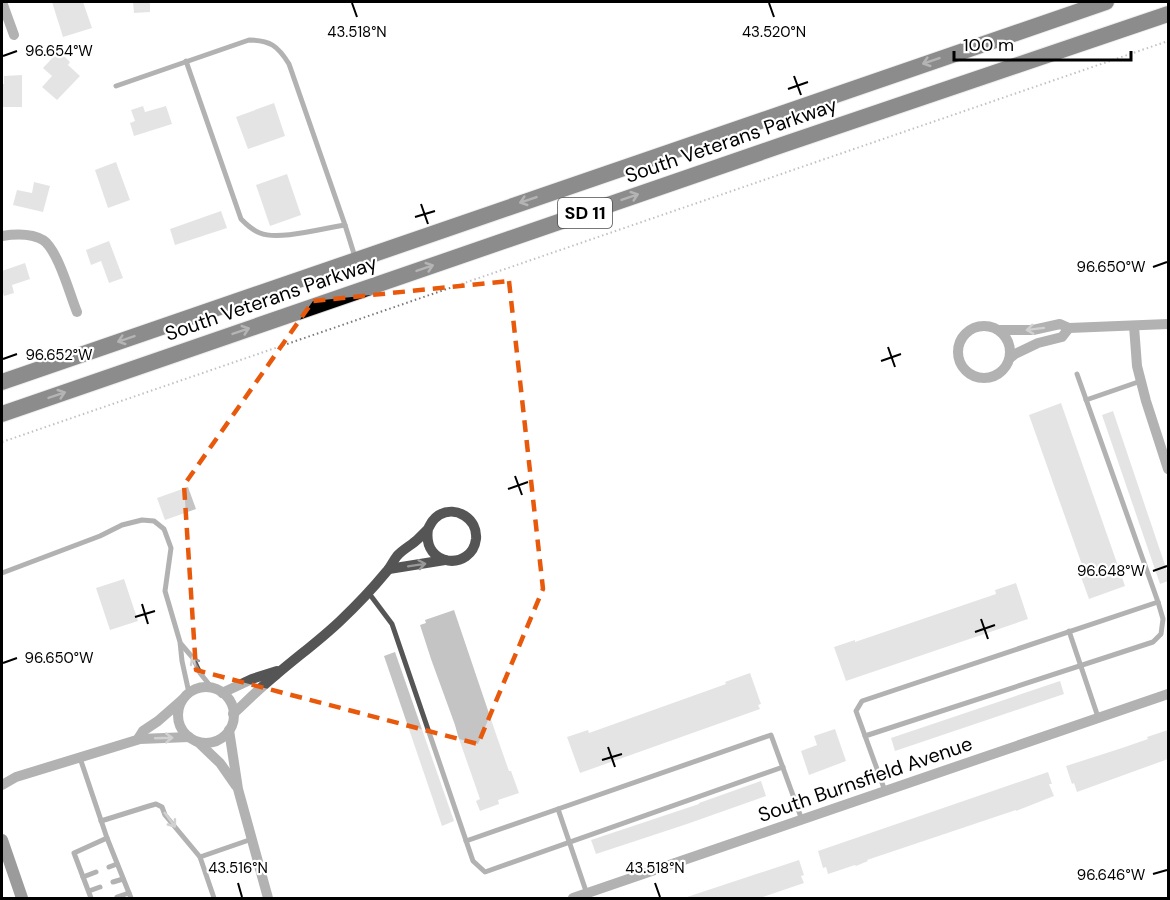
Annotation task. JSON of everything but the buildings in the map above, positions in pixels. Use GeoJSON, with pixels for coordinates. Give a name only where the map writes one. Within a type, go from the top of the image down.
{"type":"FeatureCollection","features":[{"type":"Feature","properties":{"kind":"highway","name":"South Veterans Parkway"},"geometry":{"type":"LineString","coordinates":[[2,382],[1106,2]]}},
{"type":"Feature","properties":{"kind":"highway","name":"South Veterans Parkway"},"geometry":{"type":"LineString","coordinates":[[2,414],[1168,14]]}},
{"type":"Feature","properties":{"kind":"main road"},"geometry":{"type":"LineString","coordinates":[[2,840],[22,898]]}},
{"type":"Feature","properties":{"kind":"street"},"geometry":{"type":"LineString","coordinates":[[2,2],[14,35]]}},
{"type":"Feature","properties":{"kind":"street"},"geometry":{"type":"LineString","coordinates":[[2,236],[18,234],[34,237],[43,241],[50,248],[57,259],[77,312]]}},
{"type":"Feature","properties":{"kind":"street"},"geometry":{"type":"LineString","coordinates":[[1000,330],[1033,330],[1060,324],[1069,328],[1168,324]]}},
{"type":"Feature","properties":{"kind":"street"},"geometry":{"type":"LineString","coordinates":[[1010,358],[1006,337],[992,326],[975,327],[962,337],[958,345],[957,353],[963,369],[970,375],[988,378],[1004,370],[1010,358],[1015,354],[1038,343],[1062,337],[1069,328]]}},
{"type":"Feature","properties":{"kind":"street"},"geometry":{"type":"LineString","coordinates":[[1134,326],[1137,366],[1168,469]]}},
{"type":"Feature","properties":{"kind":"street"},"geometry":{"type":"LineString","coordinates":[[233,714],[340,621],[389,569],[397,556],[412,545],[437,516],[453,511],[461,513],[473,524],[476,540],[473,548],[462,559],[446,560],[432,552],[428,544],[428,528]]}},
{"type":"Feature","properties":{"kind":"street"},"geometry":{"type":"LineString","coordinates":[[389,569],[446,560]]}},
{"type":"Feature","properties":{"kind":"street"},"geometry":{"type":"LineString","coordinates":[[217,691],[283,669]]}},
{"type":"Feature","properties":{"kind":"street"},"geometry":{"type":"LineString","coordinates":[[2,784],[16,777],[138,740],[193,740],[206,743],[215,741],[229,730],[233,714],[231,705],[227,697],[217,691],[203,687],[194,690],[158,722],[143,731],[138,740]]}},
{"type":"Feature","properties":{"kind":"street","name":"South Burnsfield Avenue"},"geometry":{"type":"LineString","coordinates":[[573,898],[1168,694]]}},
{"type":"Feature","properties":{"kind":"street"},"geometry":{"type":"LineString","coordinates":[[187,695],[180,703],[178,712],[182,730],[220,763],[238,789]]}},
{"type":"Feature","properties":{"kind":"street"},"geometry":{"type":"LineString","coordinates":[[229,730],[238,789],[268,898]]}},
{"type":"Feature","properties":{"kind":"lane"},"geometry":{"type":"LineString","coordinates":[[117,86],[249,40],[267,41],[282,52],[289,64],[356,260]]}},
{"type":"Feature","properties":{"kind":"lane"},"geometry":{"type":"LineString","coordinates":[[186,61],[241,219],[251,229],[261,234],[278,236],[345,225]]}},
{"type":"Feature","properties":{"kind":"lane"},"geometry":{"type":"LineString","coordinates":[[865,736],[1153,642],[1161,634],[1163,619],[1158,602],[1077,374]]}},
{"type":"Feature","properties":{"kind":"lane"},"geometry":{"type":"LineString","coordinates":[[1086,400],[1141,381]]}},
{"type":"Feature","properties":{"kind":"lane"},"geometry":{"type":"LineString","coordinates":[[2,573],[100,536],[122,525],[142,520],[154,521],[164,529],[171,548],[165,591],[180,642],[187,695]]}},
{"type":"Feature","properties":{"kind":"lane"},"geometry":{"type":"LineString","coordinates":[[368,592],[393,624],[473,861],[485,872],[783,767]]}},
{"type":"Feature","properties":{"kind":"lane"},"geometry":{"type":"LineString","coordinates":[[885,791],[856,711],[862,701],[1158,602]]}},
{"type":"Feature","properties":{"kind":"lane"},"geometry":{"type":"LineString","coordinates":[[1069,631],[1098,717]]}},
{"type":"Feature","properties":{"kind":"lane"},"geometry":{"type":"LineString","coordinates":[[180,642],[194,658],[200,673],[217,691]]}},
{"type":"Feature","properties":{"kind":"lane"},"geometry":{"type":"LineString","coordinates":[[466,841],[771,735],[802,820]]}},
{"type":"Feature","properties":{"kind":"lane"},"geometry":{"type":"LineString","coordinates":[[79,757],[130,896],[117,897]]}},
{"type":"Feature","properties":{"kind":"lane"},"geometry":{"type":"LineString","coordinates":[[101,821],[156,804],[162,807],[165,815],[200,857],[214,898]]}},
{"type":"Feature","properties":{"kind":"lane"},"geometry":{"type":"LineString","coordinates":[[558,809],[586,894]]}},
{"type":"Feature","properties":{"kind":"lane"},"geometry":{"type":"LineString","coordinates":[[91,898],[74,853],[107,838]]}},
{"type":"Feature","properties":{"kind":"lane"},"geometry":{"type":"LineString","coordinates":[[200,857],[252,839]]}},
{"type":"Feature","properties":{"kind":"lane"},"geometry":{"type":"LineString","coordinates":[[109,867],[117,864]]}},
{"type":"Feature","properties":{"kind":"lane"},"geometry":{"type":"LineString","coordinates":[[83,876],[96,872]]}},
{"type":"Feature","properties":{"kind":"lane"},"geometry":{"type":"LineString","coordinates":[[113,882],[123,879]]}},
{"type":"Feature","properties":{"kind":"lane"},"geometry":{"type":"LineString","coordinates":[[88,891],[100,887]]}},
{"type":"Feature","properties":{"kind":"path"},"geometry":{"type":"LineString","coordinates":[[2,442],[1168,41]]}},
{"type":"Feature","properties":{"kind":"highlighted area"},"geometry":{"type":"Polygon","coordinates":[[[509,281],[543,589],[478,744],[196,670],[184,485],[313,301],[509,281]]]}}]}
